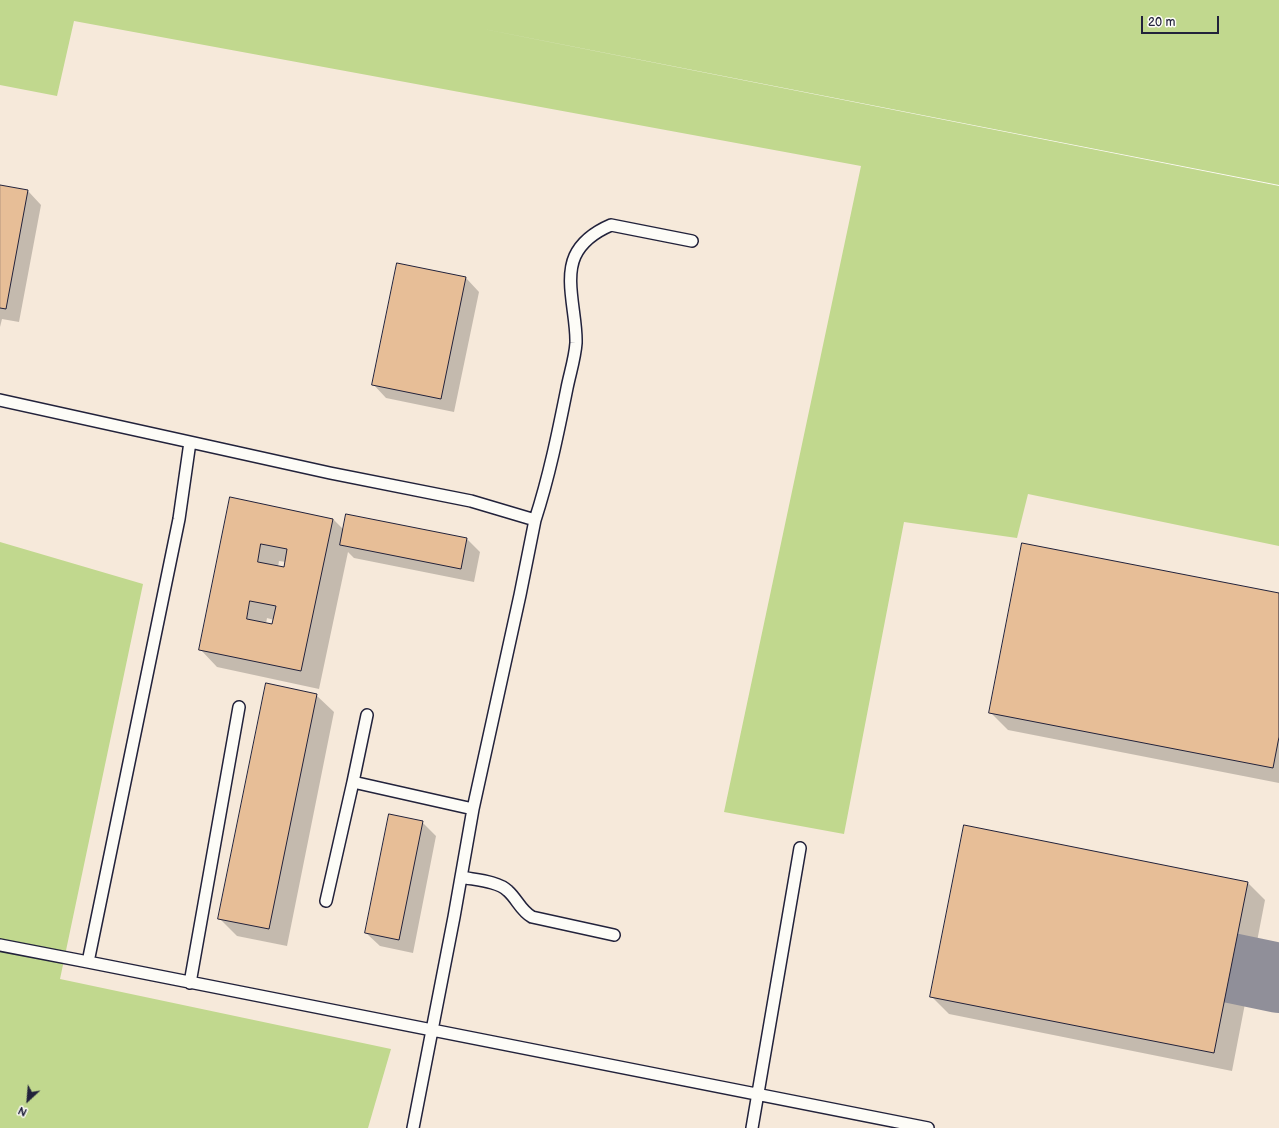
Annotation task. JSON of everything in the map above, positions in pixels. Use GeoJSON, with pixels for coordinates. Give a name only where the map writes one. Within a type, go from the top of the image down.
{"type":"FeatureCollection","features":[{"type":"Feature","properties":{"kind":"lane"},"geometry":{"type":"LineString","coordinates":[[413,1128],[473,809],[535,520],[546,486],[556,444],[576,344],[570,274],[575,256],[588,238],[611,225],[692,241]]}},
{"type":"Feature","properties":{"kind":"lane"},"geometry":{"type":"LineString","coordinates":[[0,400],[330,473],[471,501],[535,520]]}},
{"type":"Feature","properties":{"kind":"lane"},"geometry":{"type":"LineString","coordinates":[[88,962],[178,519],[190,442]]}},
{"type":"Feature","properties":{"kind":"lane"},"geometry":{"type":"LineString","coordinates":[[190,983],[239,708]]}},
{"type":"Feature","properties":{"kind":"lane"},"geometry":{"type":"LineString","coordinates":[[326,901],[367,715]]}},
{"type":"Feature","properties":{"kind":"lane"},"geometry":{"type":"LineString","coordinates":[[353,782],[473,809]]}},
{"type":"Feature","properties":{"kind":"lane"},"geometry":{"type":"LineString","coordinates":[[752,1128],[800,848]]}},
{"type":"Feature","properties":{"kind":"lane"},"geometry":{"type":"LineString","coordinates":[[461,877],[502,886],[509,892],[526,914],[614,935]]}},
{"type":"Feature","properties":{"kind":"lane"},"geometry":{"type":"LineString","coordinates":[[0,945],[928,1128]]}},
{"type":"Feature","properties":{"kind":"shaded area"},"geometry":{"type":"Polygon","coordinates":[[[0,0],[335,0],[1279,186],[1279,1128],[0,1128],[0,0]]]}},
{"type":"Feature","properties":{"kind":"green space"},"geometry":{"type":"Polygon","coordinates":[[[0,0],[1279,0],[1279,185],[463,25],[1279,186],[1279,546],[1028,494],[1017,538],[904,522],[844,834],[724,812],[861,166],[74,21],[57,96],[0,85],[0,0]]]}},
{"type":"Feature","properties":{"kind":"green space"},"geometry":{"type":"Polygon","coordinates":[[[0,542],[143,584],[60,979],[391,1049],[368,1128],[0,1128],[0,542]]]}},
{"type":"Feature","properties":{"kind":"building"},"geometry":{"type":"Polygon","coordinates":[[[0,185],[28,190],[6,309],[0,308],[0,185]]]}},
{"type":"Feature","properties":{"kind":"building"},"geometry":{"type":"Polygon","coordinates":[[[397,263],[466,277],[441,399],[372,385],[397,263]]]}},
{"type":"Feature","properties":{"kind":"building"},"geometry":{"type":"Polygon","coordinates":[[[230,497],[333,519],[301,671],[199,650],[230,497]],[[261,544],[258,562],[284,567],[287,549],[261,544]],[[250,601],[247,619],[272,624],[276,606],[250,601]]]}},
{"type":"Feature","properties":{"kind":"building"},"geometry":{"type":"Polygon","coordinates":[[[346,514],[467,538],[461,569],[340,545],[346,514]]]}},
{"type":"Feature","properties":{"kind":"building"},"geometry":{"type":"Polygon","coordinates":[[[1022,543],[1279,593],[1279,737],[1273,768],[989,713],[1022,543]]]}},
{"type":"Feature","properties":{"kind":"building"},"geometry":{"type":"Polygon","coordinates":[[[266,683],[317,694],[269,929],[218,919],[266,683]]]}},
{"type":"Feature","properties":{"kind":"building"},"geometry":{"type":"Polygon","coordinates":[[[389,814],[423,821],[399,940],[365,933],[389,814]]]}},
{"type":"Feature","properties":{"kind":"building"},"geometry":{"type":"Polygon","coordinates":[[[964,825],[1248,882],[1214,1053],[930,997],[964,825]]]}},
{"type":"Feature","properties":{"kind":"taxiway"},"geometry":{"type":"LineString","coordinates":[[1231,968],[1279,978]]}}]}
